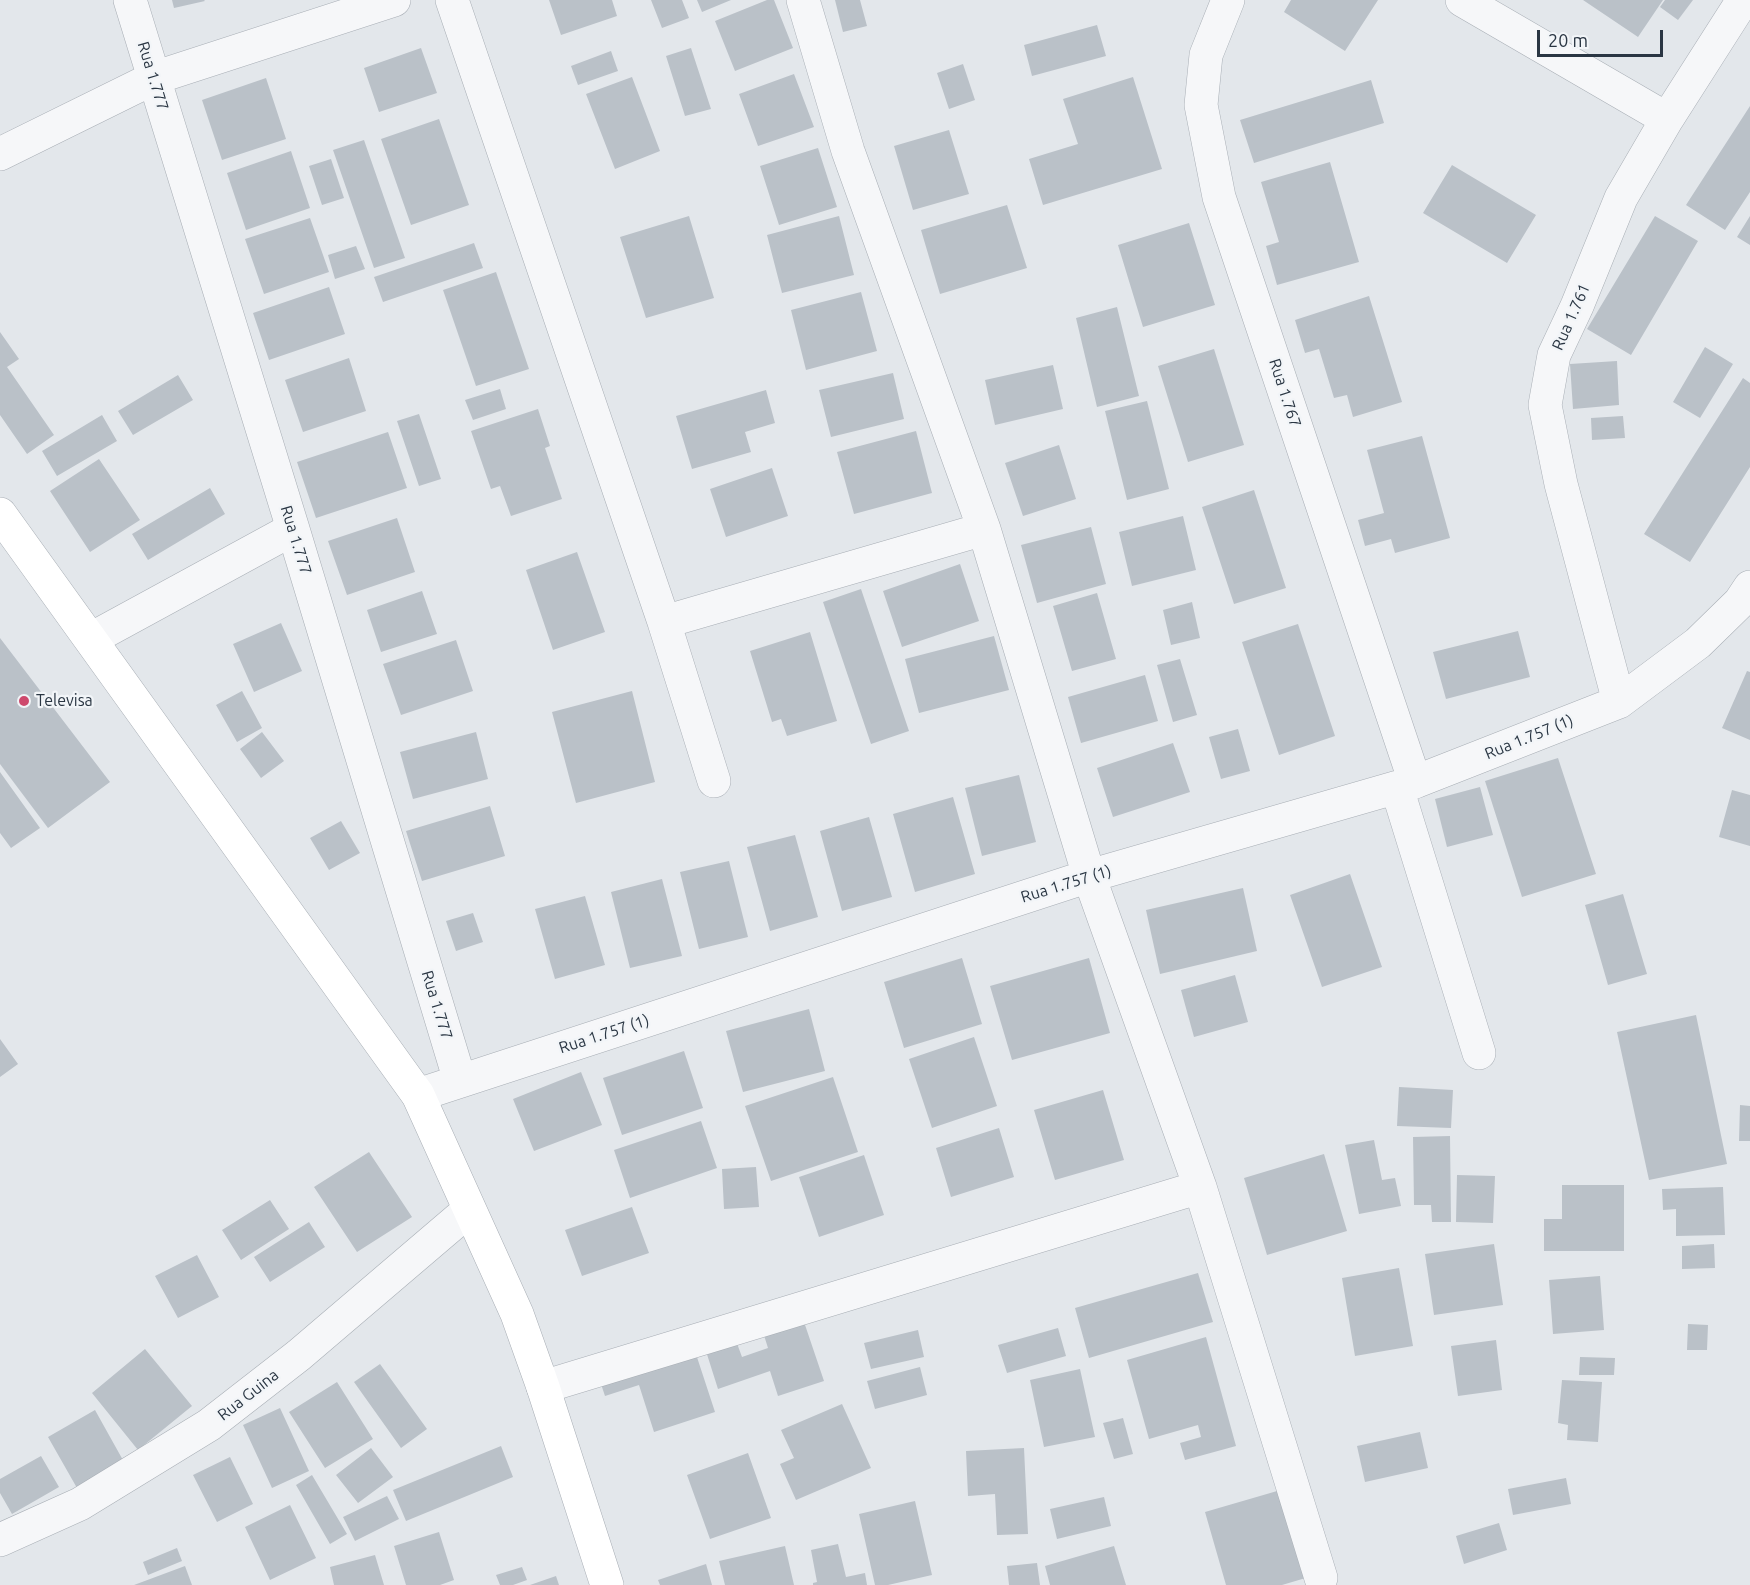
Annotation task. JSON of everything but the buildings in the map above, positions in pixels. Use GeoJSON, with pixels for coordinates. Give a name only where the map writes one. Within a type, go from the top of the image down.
{"type":"FeatureCollection","features":[{"type":"Feature","properties":{"kind":"street","name":"Rua 1.777"},"geometry":{"type":"LineString","coordinates":[[130,0],[460,1081]]}},
{"type":"Feature","properties":{"kind":"street"},"geometry":{"type":"LineString","coordinates":[[0,154],[153,78],[394,0]]}},
{"type":"Feature","properties":{"kind":"street"},"geometry":{"type":"LineString","coordinates":[[452,0],[664,622],[714,781]]}},
{"type":"Feature","properties":{"kind":"street"},"geometry":{"type":"LineString","coordinates":[[803,0],[848,151],[984,530],[1089,876],[1200,1187],[1321,1578]]}},
{"type":"Feature","properties":{"kind":"street","name":"Rua 1.767"},"geometry":{"type":"LineString","coordinates":[[1228,0],[1206,55],[1201,105],[1219,197],[1406,785],[1479,1053]]}},
{"type":"Feature","properties":{"kind":"street"},"geometry":{"type":"LineString","coordinates":[[1462,0],[1667,118]]}},
{"type":"Feature","properties":{"kind":"street","name":"Rua 1.761"},"geometry":{"type":"LineString","coordinates":[[1619,702],[1561,484],[1545,405],[1554,355],[1577,306],[1621,198],[1667,118],[1743,0]]}},
{"type":"Feature","properties":{"kind":"street"},"geometry":{"type":"LineString","coordinates":[[0,514],[418,1095],[517,1314],[607,1585]]}},
{"type":"Feature","properties":{"kind":"street"},"geometry":{"type":"LineString","coordinates":[[91,639],[293,529]]}},
{"type":"Feature","properties":{"kind":"street"},"geometry":{"type":"LineString","coordinates":[[664,622],[984,530]]}},
{"type":"Feature","properties":{"kind":"street","name":"Rua 1.757 (1)"},"geometry":{"type":"LineString","coordinates":[[418,1095],[1089,876],[1406,785],[1619,702],[1698,643],[1747,599]]}},
{"type":"Feature","properties":{"kind":"street"},"geometry":{"type":"LineString","coordinates":[[543,1387],[1200,1187]]}},
{"type":"Feature","properties":{"kind":"street","name":"Rua Guina"},"geometry":{"type":"LineString","coordinates":[[0,1540],[80,1504],[209,1425],[299,1355],[469,1210]]}},
{"type":"Feature","properties":{"kind":"place","name":"Televisa"},"geometry":{"type":"Point","coordinates":[24,701]}}]}
